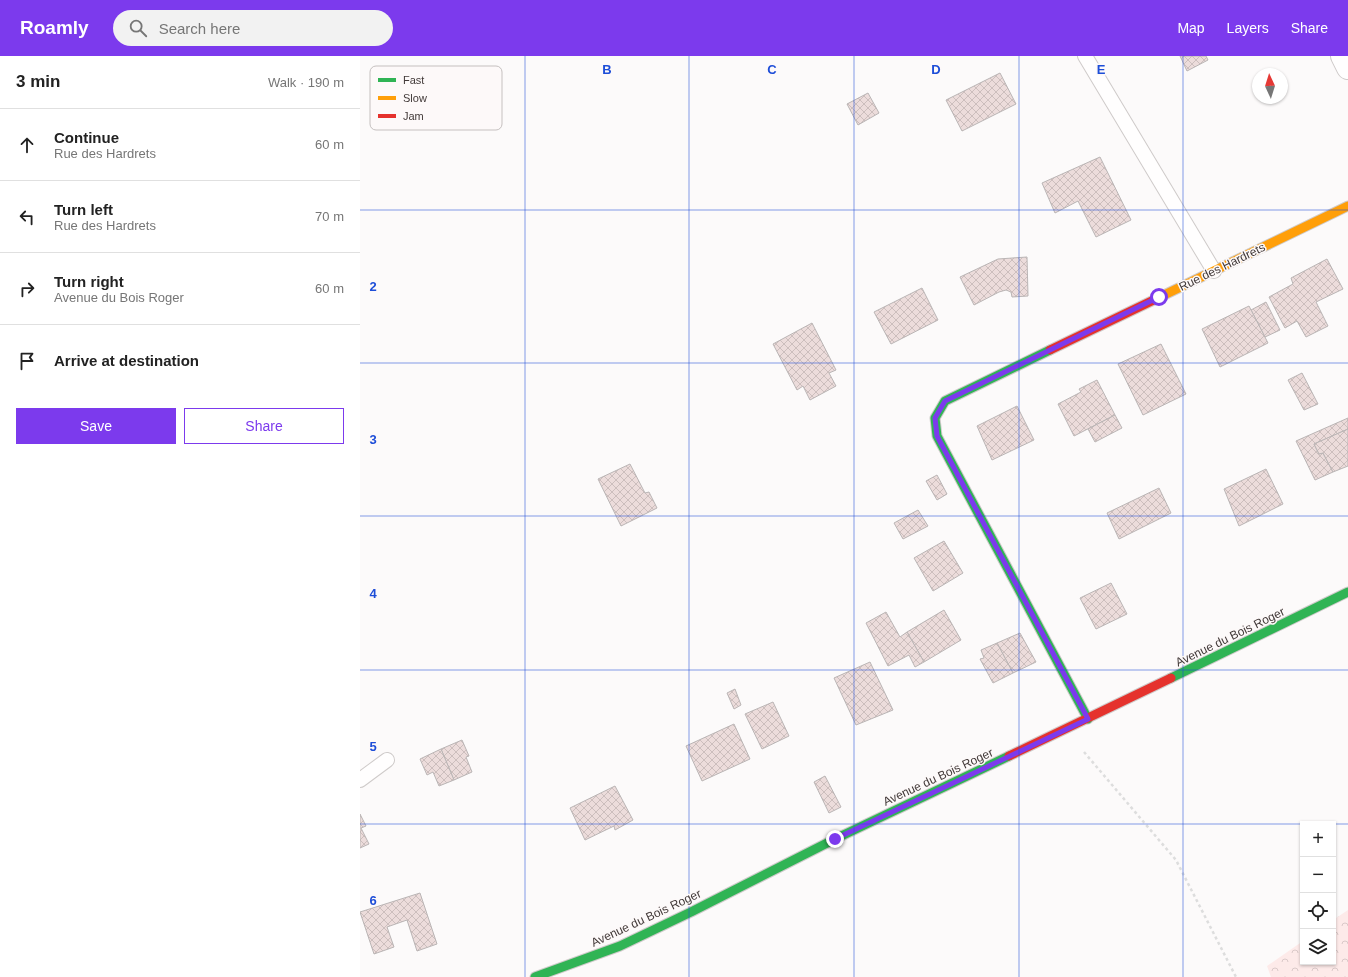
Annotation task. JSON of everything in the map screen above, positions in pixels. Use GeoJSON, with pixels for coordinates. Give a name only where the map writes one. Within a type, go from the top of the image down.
{"type":"FeatureCollection","features":[{"type":"Feature","properties":{"kind":"main road","name":"Rue des Hardrets"},"geometry":{"type":"LineString","coordinates":[[1088,719],[937,436],[935,418],[945,401],[1348,206]]}},
{"type":"Feature","properties":{"kind":"main road","name":"Avenue du Bois Roger"},"geometry":{"type":"LineString","coordinates":[[535,977],[620,946],[835,839],[1066,730],[1348,592]]}},
{"type":"Feature","properties":{"kind":"street"},"geometry":{"type":"LineString","coordinates":[[1342,56],[1348,68]]}},
{"type":"Feature","properties":{"kind":"lane"},"geometry":{"type":"LineString","coordinates":[[1085,56],[1214,271]]}},
{"type":"Feature","properties":{"kind":"lane"},"geometry":{"type":"LineString","coordinates":[[360,780],[387,760]]}},
{"type":"Feature","properties":{"kind":"path"},"geometry":{"type":"LineString","coordinates":[[1066,730],[1176,860],[1236,977]]}},
{"type":"Feature","properties":{"kind":"green space"},"geometry":{"type":"Polygon","coordinates":[[[1348,910],[1348,977],[1271,977],[1267,966],[1300,943],[1300,965],[1336,965],[1336,918],[1348,910]]]}},
{"type":"Feature","properties":{"kind":"building"},"geometry":{"type":"Polygon","coordinates":[[[1180,56],[1206,56],[1208,60],[1187,71],[1180,56]]]}},
{"type":"Feature","properties":{"kind":"building"},"geometry":{"type":"Polygon","coordinates":[[[1000,73],[1016,104],[962,131],[946,100],[1000,73]]]}},
{"type":"Feature","properties":{"kind":"building"},"geometry":{"type":"Polygon","coordinates":[[[868,93],[879,113],[858,125],[847,104],[868,93]]]}},
{"type":"Feature","properties":{"kind":"building"},"geometry":{"type":"Polygon","coordinates":[[[1100,157],[1131,220],[1096,237],[1078,201],[1055,213],[1042,183],[1100,157]]]}},
{"type":"Feature","properties":{"kind":"building"},"geometry":{"type":"Polygon","coordinates":[[[1027,257],[1028,296],[1012,297],[1011,292],[1006,290],[974,305],[960,277],[998,259],[1027,257]]]}},
{"type":"Feature","properties":{"kind":"building"},"geometry":{"type":"Polygon","coordinates":[[[1327,259],[1343,289],[1316,302],[1328,326],[1306,337],[1297,321],[1285,328],[1269,297],[1293,284],[1291,278],[1327,259]]]}},
{"type":"Feature","properties":{"kind":"building"},"geometry":{"type":"Polygon","coordinates":[[[922,288],[938,320],[891,344],[874,312],[922,288]]]}},
{"type":"Feature","properties":{"kind":"building"},"geometry":{"type":"Polygon","coordinates":[[[1266,302],[1280,330],[1265,337],[1251,310],[1266,302]]]}},
{"type":"Feature","properties":{"kind":"building"},"geometry":{"type":"Polygon","coordinates":[[[1249,306],[1268,343],[1220,367],[1202,329],[1249,306]]]}},
{"type":"Feature","properties":{"kind":"building"},"geometry":{"type":"Polygon","coordinates":[[[812,323],[836,370],[829,373],[836,386],[810,400],[803,386],[797,390],[773,344],[812,323]]]}},
{"type":"Feature","properties":{"kind":"building"},"geometry":{"type":"Polygon","coordinates":[[[1161,344],[1186,394],[1143,415],[1118,364],[1161,344]]]}},
{"type":"Feature","properties":{"kind":"building"},"geometry":{"type":"Polygon","coordinates":[[[1302,373],[1318,404],[1304,410],[1288,380],[1302,373]]]}},
{"type":"Feature","properties":{"kind":"building"},"geometry":{"type":"Polygon","coordinates":[[[1097,380],[1115,415],[1074,436],[1058,404],[1081,392],[1079,389],[1097,380]]]}},
{"type":"Feature","properties":{"kind":"building"},"geometry":{"type":"Polygon","coordinates":[[[1017,406],[1034,440],[992,460],[977,426],[1017,406]]]}},
{"type":"Feature","properties":{"kind":"building"},"geometry":{"type":"Polygon","coordinates":[[[1115,415],[1122,428],[1095,442],[1088,429],[1115,415]]]}},
{"type":"Feature","properties":{"kind":"building"},"geometry":{"type":"Polygon","coordinates":[[[1348,418],[1348,429],[1314,444],[1319,454],[1323,453],[1333,472],[1315,480],[1296,441],[1348,418]]]}},
{"type":"Feature","properties":{"kind":"building"},"geometry":{"type":"Polygon","coordinates":[[[1348,429],[1348,466],[1333,472],[1323,453],[1319,454],[1314,444],[1348,429]]]}},
{"type":"Feature","properties":{"kind":"building"},"geometry":{"type":"Polygon","coordinates":[[[630,464],[645,493],[649,492],[657,508],[621,526],[598,479],[630,464]]]}},
{"type":"Feature","properties":{"kind":"building"},"geometry":{"type":"Polygon","coordinates":[[[1266,469],[1283,504],[1239,526],[1224,489],[1266,469]]]}},
{"type":"Feature","properties":{"kind":"building"},"geometry":{"type":"Polygon","coordinates":[[[937,475],[947,494],[937,500],[926,481],[937,475]]]}},
{"type":"Feature","properties":{"kind":"building"},"geometry":{"type":"Polygon","coordinates":[[[1159,488],[1171,513],[1119,539],[1107,513],[1159,488]]]}},
{"type":"Feature","properties":{"kind":"building"},"geometry":{"type":"Polygon","coordinates":[[[918,510],[928,526],[903,539],[894,523],[918,510]]]}},
{"type":"Feature","properties":{"kind":"building"},"geometry":{"type":"Polygon","coordinates":[[[944,541],[963,573],[933,591],[914,558],[944,541]]]}},
{"type":"Feature","properties":{"kind":"building"},"geometry":{"type":"Polygon","coordinates":[[[1111,583],[1127,614],[1096,629],[1080,598],[1111,583]]]}},
{"type":"Feature","properties":{"kind":"building"},"geometry":{"type":"Polygon","coordinates":[[[944,610],[961,640],[924,662],[907,632],[944,610]]]}},
{"type":"Feature","properties":{"kind":"building"},"geometry":{"type":"Polygon","coordinates":[[[886,612],[900,637],[907,632],[924,662],[915,667],[909,655],[888,666],[866,623],[886,612]]]}},
{"type":"Feature","properties":{"kind":"building"},"geometry":{"type":"Polygon","coordinates":[[[1020,633],[1036,662],[1013,673],[997,643],[1020,633]]]}},
{"type":"Feature","properties":{"kind":"building"},"geometry":{"type":"Polygon","coordinates":[[[997,643],[1013,673],[993,683],[980,659],[984,658],[981,650],[997,643]]]}},
{"type":"Feature","properties":{"kind":"building"},"geometry":{"type":"Polygon","coordinates":[[[870,662],[893,710],[856,725],[834,678],[870,662]]]}},
{"type":"Feature","properties":{"kind":"building"},"geometry":{"type":"Polygon","coordinates":[[[735,689],[741,705],[734,709],[727,693],[735,689]]]}},
{"type":"Feature","properties":{"kind":"building"},"geometry":{"type":"Polygon","coordinates":[[[773,702],[789,736],[762,749],[745,714],[773,702]]]}},
{"type":"Feature","properties":{"kind":"building"},"geometry":{"type":"Polygon","coordinates":[[[734,724],[750,759],[702,781],[686,746],[734,724]]]}},
{"type":"Feature","properties":{"kind":"building"},"geometry":{"type":"Polygon","coordinates":[[[462,740],[469,756],[466,757],[472,772],[454,780],[441,749],[462,740]]]}},
{"type":"Feature","properties":{"kind":"building"},"geometry":{"type":"Polygon","coordinates":[[[441,749],[454,780],[439,786],[433,772],[427,775],[420,759],[441,749]]]}},
{"type":"Feature","properties":{"kind":"building"},"geometry":{"type":"Polygon","coordinates":[[[825,776],[841,807],[829,813],[814,782],[825,776]]]}},
{"type":"Feature","properties":{"kind":"building"},"geometry":{"type":"Polygon","coordinates":[[[615,786],[633,820],[615,830],[614,826],[585,840],[570,808],[615,786]]]}},
{"type":"Feature","properties":{"kind":"building"},"geometry":{"type":"Polygon","coordinates":[[[360,814],[366,826],[361,828],[369,844],[360,848],[360,814]]]}},
{"type":"Feature","properties":{"kind":"building"},"geometry":{"type":"Polygon","coordinates":[[[420,893],[437,944],[417,951],[407,920],[387,927],[394,947],[374,954],[360,912],[420,893]]]}},
{"type":"Feature","properties":{"kind":"traffic: fast"},"geometry":{"type":"LineString","coordinates":[[1050,350],[945,401],[935,418],[937,436],[1088,719]]}},
{"type":"Feature","properties":{"kind":"traffic: fast"},"geometry":{"type":"LineString","coordinates":[[1171,678],[1348,592]]}},
{"type":"Feature","properties":{"kind":"traffic: fast"},"geometry":{"type":"LineString","coordinates":[[535,977],[620,946],[835,839],[1009,756]]}},
{"type":"Feature","properties":{"kind":"traffic: slow"},"geometry":{"type":"LineString","coordinates":[[1162,296],[1348,206]]}},
{"type":"Feature","properties":{"kind":"traffic: jam"},"geometry":{"type":"LineString","coordinates":[[1050,350],[1162,296]]}},
{"type":"Feature","properties":{"kind":"traffic: jam"},"geometry":{"type":"LineString","coordinates":[[1009,756],[1171,678]]}},
{"type":"Feature","properties":{"kind":"route"},"geometry":{"type":"LineString","coordinates":[[835,839],[1088,719],[937,436],[935,418],[945,401],[1159,297]]}}]}
